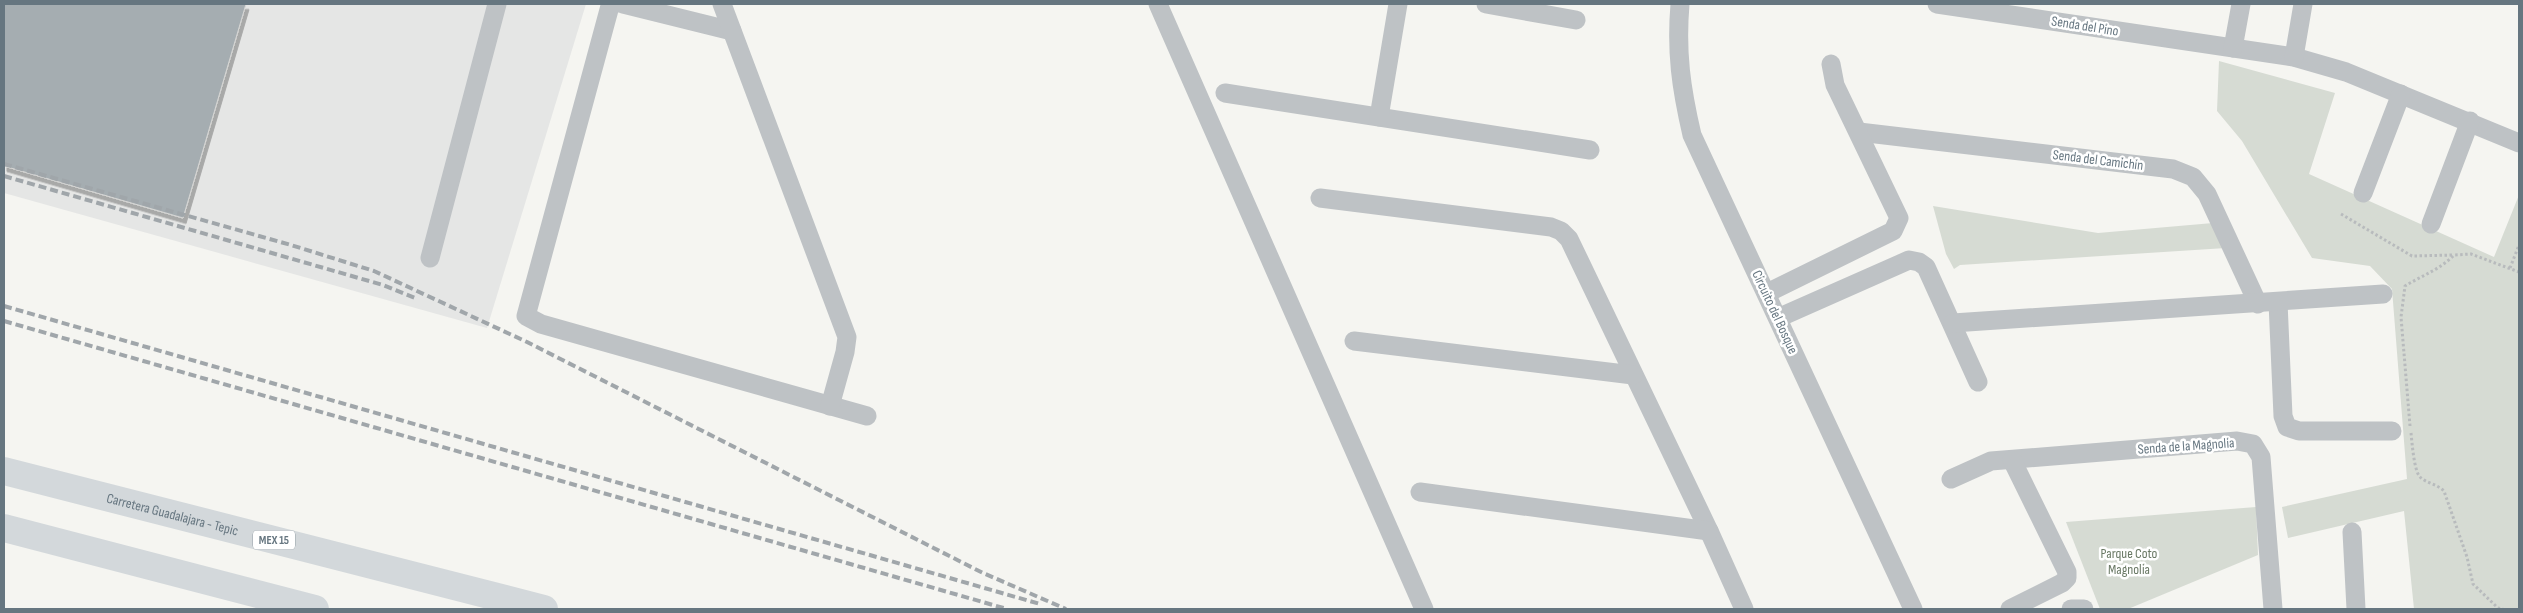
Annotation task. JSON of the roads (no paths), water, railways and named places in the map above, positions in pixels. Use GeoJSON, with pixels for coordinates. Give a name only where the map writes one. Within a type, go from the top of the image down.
{"type":"FeatureCollection","features":[{"type":"Feature","properties":{"kind":"highway","name":"Carretera Guadalajara - Tepic"},"geometry":{"type":"LineString","coordinates":[[4,471],[544,609]]}},
{"type":"Feature","properties":{"kind":"highway"},"geometry":{"type":"LineString","coordinates":[[4,528],[315,609]]}},
{"type":"Feature","properties":{"kind":"street"},"geometry":{"type":"LineString","coordinates":[[430,258],[496,4]]}},
{"type":"Feature","properties":{"kind":"street"},"geometry":{"type":"LineString","coordinates":[[614,4],[610,6],[526,316],[540,324],[867,416]]}},
{"type":"Feature","properties":{"kind":"street"},"geometry":{"type":"LineString","coordinates":[[623,4],[732,31]]}},
{"type":"Feature","properties":{"kind":"street"},"geometry":{"type":"LineString","coordinates":[[722,4],[847,337],[845,352],[830,406]]}},
{"type":"Feature","properties":{"kind":"street"},"geometry":{"type":"LineString","coordinates":[[1158,4],[1424,609]]}},
{"type":"Feature","properties":{"kind":"street"},"geometry":{"type":"LineString","coordinates":[[1379,117],[1398,4]]}},
{"type":"Feature","properties":{"kind":"street"},"geometry":{"type":"LineString","coordinates":[[1486,4],[1576,20]]}},
{"type":"Feature","properties":{"kind":"street","name":"Circuito del Bosque"},"geometry":{"type":"LineString","coordinates":[[1680,4],[1677,40],[1682,89],[1692,134],[1913,609]]}},
{"type":"Feature","properties":{"kind":"street","name":"Senda del Pino"},"geometry":{"type":"LineString","coordinates":[[1937,4],[2294,57],[2346,72],[2519,142]]}},
{"type":"Feature","properties":{"kind":"street"},"geometry":{"type":"LineString","coordinates":[[2233,48],[2241,4]]}},
{"type":"Feature","properties":{"kind":"street"},"geometry":{"type":"LineString","coordinates":[[2294,57],[2303,4]]}},
{"type":"Feature","properties":{"kind":"street"},"geometry":{"type":"LineString","coordinates":[[1767,293],[1893,231],[1899,218],[1835,85],[1831,64]]}},
{"type":"Feature","properties":{"kind":"street"},"geometry":{"type":"LineString","coordinates":[[1225,93],[1590,150]]}},
{"type":"Feature","properties":{"kind":"street"},"geometry":{"type":"LineString","coordinates":[[2363,193],[2401,94]]}},
{"type":"Feature","properties":{"kind":"street"},"geometry":{"type":"LineString","coordinates":[[2431,224],[2470,121]]}},
{"type":"Feature","properties":{"kind":"street","name":"Senda del Camichín"},"geometry":{"type":"LineString","coordinates":[[1859,132],[2173,169],[2193,177],[2207,194],[2258,304]]}},
{"type":"Feature","properties":{"kind":"street"},"geometry":{"type":"LineString","coordinates":[[1320,198],[1551,227],[1562,231],[1569,240],[1709,531],[1744,609]]}},
{"type":"Feature","properties":{"kind":"street"},"geometry":{"type":"LineString","coordinates":[[1778,318],[1908,260],[1919,262],[1926,267],[1953,323],[1978,382]]}},
{"type":"Feature","properties":{"kind":"street"},"geometry":{"type":"LineString","coordinates":[[1953,323],[2258,304],[2383,294]]}},
{"type":"Feature","properties":{"kind":"street"},"geometry":{"type":"LineString","coordinates":[[2278,302],[2283,416],[2287,427],[2299,432],[2392,431]]}},
{"type":"Feature","properties":{"kind":"street"},"geometry":{"type":"LineString","coordinates":[[1354,341],[1633,375]]}},
{"type":"Feature","properties":{"kind":"street","name":"Senda de la Magnolia"},"geometry":{"type":"LineString","coordinates":[[1952,478],[1991,461],[2237,441],[2253,444],[2261,457],[2273,609]]}},
{"type":"Feature","properties":{"kind":"street"},"geometry":{"type":"LineString","coordinates":[[2010,609],[2062,583],[2066,578],[2067,572],[2012,460]]}},
{"type":"Feature","properties":{"kind":"street"},"geometry":{"type":"LineString","coordinates":[[1420,492],[1709,531]]}},
{"type":"Feature","properties":{"kind":"street"},"geometry":{"type":"LineString","coordinates":[[2352,532],[2356,609]]}},
{"type":"Feature","properties":{"kind":"street"},"geometry":{"type":"LineString","coordinates":[[2071,609],[2084,609]]}},
{"type":"Feature","properties":{"kind":"railway"},"geometry":{"type":"LineString","coordinates":[[4,164],[291,245],[374,271],[527,342],[983,573],[1066,609]]}},
{"type":"Feature","properties":{"kind":"railway"},"geometry":{"type":"LineString","coordinates":[[4,176],[383,285],[415,298]]}},
{"type":"Feature","properties":{"kind":"railway"},"geometry":{"type":"LineString","coordinates":[[4,306],[1040,604]]}},
{"type":"Feature","properties":{"kind":"railway"},"geometry":{"type":"LineString","coordinates":[[4,321],[1007,609]]}},
{"type":"Feature","properties":{"kind":"park label","name":"Parque Coto Magnolia"},"geometry":{"type":"Point","coordinates":[2129,562]}}]}
